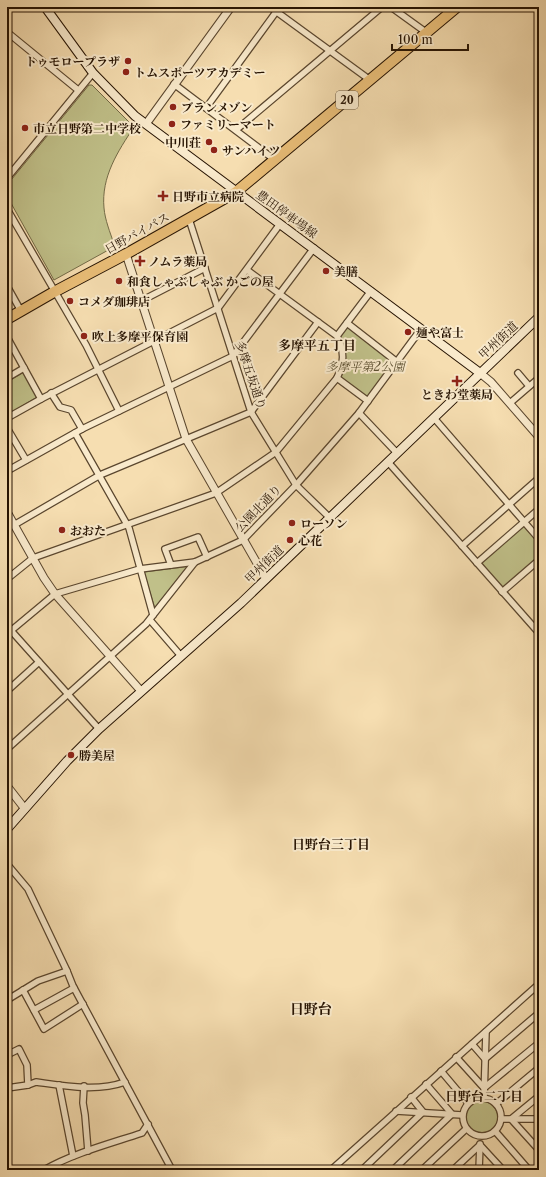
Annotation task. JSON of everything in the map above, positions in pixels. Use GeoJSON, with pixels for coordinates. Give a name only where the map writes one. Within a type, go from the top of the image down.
{"type":"FeatureCollection","features":[{"type":"Feature","properties":{"kind":"highway","name":"日野バイパス"},"geometry":{"type":"LineString","coordinates":[[7,319],[236,192],[457,7]]}},
{"type":"Feature","properties":{"kind":"main road","name":"豊田停車場線"},"geometry":{"type":"LineString","coordinates":[[45,7],[92,73],[120,102],[146,124],[480,373]]}},
{"type":"Feature","properties":{"kind":"main road","name":"甲州街道"},"geometry":{"type":"LineString","coordinates":[[7,829],[67,761],[99,730],[266,579],[480,373],[536,326],[539,317]]}},
{"type":"Feature","properties":{"kind":"street"},"geometry":{"type":"LineString","coordinates":[[146,124],[231,7]]}},
{"type":"Feature","properties":{"kind":"street"},"geometry":{"type":"LineString","coordinates":[[270,7],[370,80]]}},
{"type":"Feature","properties":{"kind":"street"},"geometry":{"type":"LineString","coordinates":[[236,130],[382,7]]}},
{"type":"Feature","properties":{"kind":"street"},"geometry":{"type":"LineString","coordinates":[[391,7],[427,33]]}},
{"type":"Feature","properties":{"kind":"street"},"geometry":{"type":"LineString","coordinates":[[206,108],[276,12]]}},
{"type":"Feature","properties":{"kind":"street"},"geometry":{"type":"LineString","coordinates":[[7,32],[78,90]]}},
{"type":"Feature","properties":{"kind":"street"},"geometry":{"type":"LineString","coordinates":[[7,178],[92,73]]}},
{"type":"Feature","properties":{"kind":"street"},"geometry":{"type":"LineString","coordinates":[[174,84],[275,160]]}},
{"type":"Feature","properties":{"kind":"street"},"geometry":{"type":"LineString","coordinates":[[7,209],[99,369],[119,411]]}},
{"type":"Feature","properties":{"kind":"street","name":"多摩五坂通り"},"geometry":{"type":"LineString","coordinates":[[189,219],[251,412],[296,484],[330,518]]}},
{"type":"Feature","properties":{"kind":"street"},"geometry":{"type":"LineString","coordinates":[[7,418],[51,393],[218,308],[280,224]]}},
{"type":"Feature","properties":{"kind":"street"},"geometry":{"type":"LineString","coordinates":[[7,472],[82,429],[233,356],[314,248]]}},
{"type":"Feature","properties":{"kind":"street"},"geometry":{"type":"LineString","coordinates":[[126,254],[186,439],[266,579]]}},
{"type":"Feature","properties":{"kind":"street"},"geometry":{"type":"LineString","coordinates":[[141,301],[205,268]]}},
{"type":"Feature","properties":{"kind":"street"},"geometry":{"type":"LineString","coordinates":[[7,579],[33,558],[216,493],[276,452],[337,378],[344,358],[342,346],[337,336],[247,270]]}},
{"type":"Feature","properties":{"kind":"street"},"geometry":{"type":"LineString","coordinates":[[7,286],[21,311]]}},
{"type":"Feature","properties":{"kind":"street"},"geometry":{"type":"LineString","coordinates":[[337,336],[371,291]]}},
{"type":"Feature","properties":{"kind":"street"},"geometry":{"type":"LineString","coordinates":[[14,525],[100,476],[251,412],[318,322]]}},
{"type":"Feature","properties":{"kind":"street"},"geometry":{"type":"LineString","coordinates":[[347,323],[397,362]]}},
{"type":"Feature","properties":{"kind":"street","name":"公園北通り"},"geometry":{"type":"LineString","coordinates":[[8,630],[55,594],[140,569],[195,562],[243,540],[296,484],[359,413],[421,329]]}},
{"type":"Feature","properties":{"kind":"street"},"geometry":{"type":"LineString","coordinates":[[7,337],[41,399]]}},
{"type":"Feature","properties":{"kind":"street"},"geometry":{"type":"LineString","coordinates":[[7,378],[24,368]]}},
{"type":"Feature","properties":{"kind":"street"},"geometry":{"type":"LineString","coordinates":[[480,373],[491,382],[539,436]]}},
{"type":"Feature","properties":{"kind":"street"},"geometry":{"type":"LineString","coordinates":[[518,373],[529,386]]}},
{"type":"Feature","properties":{"kind":"street"},"geometry":{"type":"LineString","coordinates":[[337,378],[368,401]]}},
{"type":"Feature","properties":{"kind":"street"},"geometry":{"type":"LineString","coordinates":[[510,403],[539,378]]}},
{"type":"Feature","properties":{"kind":"street"},"geometry":{"type":"LineString","coordinates":[[51,393],[60,407],[71,410],[82,429]]}},
{"type":"Feature","properties":{"kind":"street"},"geometry":{"type":"LineString","coordinates":[[359,413],[397,453]]}},
{"type":"Feature","properties":{"kind":"street"},"geometry":{"type":"LineString","coordinates":[[434,418],[539,539]]}},
{"type":"Feature","properties":{"kind":"street"},"geometry":{"type":"LineString","coordinates":[[7,428],[26,460]]}},
{"type":"Feature","properties":{"kind":"street"},"geometry":{"type":"LineString","coordinates":[[75,433],[128,525],[152,618],[181,656]]}},
{"type":"Feature","properties":{"kind":"street"},"geometry":{"type":"LineString","coordinates":[[388,462],[539,633]]}},
{"type":"Feature","properties":{"kind":"street"},"geometry":{"type":"LineString","coordinates":[[462,546],[539,478]]}},
{"type":"Feature","properties":{"kind":"street"},"geometry":{"type":"LineString","coordinates":[[477,563],[539,508]]}},
{"type":"Feature","properties":{"kind":"street"},"geometry":{"type":"LineString","coordinates":[[7,512],[44,578],[55,594],[141,691]]}},
{"type":"Feature","properties":{"kind":"street"},"geometry":{"type":"LineString","coordinates":[[171,565],[165,549],[198,537],[207,557]]}},
{"type":"Feature","properties":{"kind":"street"},"geometry":{"type":"LineString","coordinates":[[502,592],[539,560]]}},
{"type":"Feature","properties":{"kind":"street"},"geometry":{"type":"LineString","coordinates":[[7,749],[152,618],[195,562]]}},
{"type":"Feature","properties":{"kind":"street"},"geometry":{"type":"LineString","coordinates":[[8,630],[39,662],[99,730]]}},
{"type":"Feature","properties":{"kind":"street"},"geometry":{"type":"LineString","coordinates":[[7,691],[39,662]]}},
{"type":"Feature","properties":{"kind":"street"},"geometry":{"type":"LineString","coordinates":[[7,786],[25,809]]}},
{"type":"Feature","properties":{"kind":"street"},"geometry":{"type":"LineString","coordinates":[[7,864],[28,889],[74,988],[172,1170]]}},
{"type":"Feature","properties":{"kind":"street"},"geometry":{"type":"LineString","coordinates":[[7,1000],[38,981],[67,971]]}},
{"type":"Feature","properties":{"kind":"street"},"geometry":{"type":"LineString","coordinates":[[335,1169],[411,1097],[539,984]]}},
{"type":"Feature","properties":{"kind":"street"},"geometry":{"type":"LineString","coordinates":[[34,1010],[74,988]]}},
{"type":"Feature","properties":{"kind":"street"},"geometry":{"type":"LineString","coordinates":[[23,990],[44,1029],[83,1004]]}},
{"type":"Feature","properties":{"kind":"street"},"geometry":{"type":"LineString","coordinates":[[485,1059],[539,1013]]}},
{"type":"Feature","properties":{"kind":"street"},"geometry":{"type":"LineString","coordinates":[[484,1098],[486,1032]]}},
{"type":"Feature","properties":{"kind":"street"},"geometry":{"type":"LineString","coordinates":[[484,1088],[539,1043]]}},
{"type":"Feature","properties":{"kind":"street"},"geometry":{"type":"LineString","coordinates":[[472,1044],[485,1059]]}},
{"type":"Feature","properties":{"kind":"street"},"geometry":{"type":"LineString","coordinates":[[7,1055],[19,1049],[27,1065],[28,1085]]}},
{"type":"Feature","properties":{"kind":"street"},"geometry":{"type":"LineString","coordinates":[[456,1057],[484,1088]]}},
{"type":"Feature","properties":{"kind":"street"},"geometry":{"type":"LineString","coordinates":[[496,1104],[539,1068]]}},
{"type":"Feature","properties":{"kind":"street"},"geometry":{"type":"LineString","coordinates":[[441,1071],[468,1103]]}},
{"type":"Feature","properties":{"kind":"street"},"geometry":{"type":"LineString","coordinates":[[7,1088],[28,1085],[36,1082],[58,1085],[112,1087],[125,1082]]}},
{"type":"Feature","properties":{"kind":"street"},"geometry":{"type":"LineString","coordinates":[[426,1084],[452,1114]]}},
{"type":"Feature","properties":{"kind":"street"},"geometry":{"type":"LineString","coordinates":[[58,1085],[73,1156]]}},
{"type":"Feature","properties":{"kind":"street"},"geometry":{"type":"LineString","coordinates":[[84,1086],[82,1103],[85,1115],[88,1151]]}},
{"type":"Feature","properties":{"kind":"street"},"geometry":{"type":"LineString","coordinates":[[511,1119],[539,1096]]}},
{"type":"Feature","properties":{"kind":"street"},"geometry":{"type":"LineString","coordinates":[[411,1097],[423,1112]]}},
{"type":"Feature","properties":{"kind":"street"},"geometry":{"type":"LineString","coordinates":[[478,1098],[484,1098],[493,1101],[496,1104],[501,1113],[501,1119],[500,1125],[495,1131],[487,1136],[480,1136],[473,1135],[466,1129],[463,1123],[462,1115],[463,1110],[468,1103],[478,1098]]}},
{"type":"Feature","properties":{"kind":"street"},"geometry":{"type":"LineString","coordinates":[[396,1111],[462,1115]]}},
{"type":"Feature","properties":{"kind":"street"},"geometry":{"type":"LineString","coordinates":[[362,1170],[423,1112]]}},
{"type":"Feature","properties":{"kind":"street"},"geometry":{"type":"LineString","coordinates":[[394,1170],[452,1114]]}},
{"type":"Feature","properties":{"kind":"street"},"geometry":{"type":"LineString","coordinates":[[501,1119],[539,1119]]}},
{"type":"Feature","properties":{"kind":"street"},"geometry":{"type":"LineString","coordinates":[[511,1119],[539,1150]]}},
{"type":"Feature","properties":{"kind":"street"},"geometry":{"type":"LineString","coordinates":[[44,1170],[57,1162],[142,1133],[148,1124]]}},
{"type":"Feature","properties":{"kind":"street"},"geometry":{"type":"LineString","coordinates":[[422,1170],[466,1129]]}},
{"type":"Feature","properties":{"kind":"street"},"geometry":{"type":"LineString","coordinates":[[495,1131],[529,1170]]}},
{"type":"Feature","properties":{"kind":"street"},"geometry":{"type":"LineString","coordinates":[[479,1170],[480,1136]]}},
{"type":"Feature","properties":{"kind":"street"},"geometry":{"type":"LineString","coordinates":[[453,1170],[480,1145]]}},
{"type":"Feature","properties":{"kind":"street"},"geometry":{"type":"LineString","coordinates":[[480,1145],[503,1170]]}},
{"type":"Feature","properties":{"kind":"green space"},"geometry":{"type":"Polygon","coordinates":[[[89,85],[92,85],[134,127],[122,145],[112,165],[105,186],[104,208],[114,244],[112,248],[54,280],[7,196],[7,185],[89,85]]]}},
{"type":"Feature","properties":{"kind":"green space","name":"多摩平第2公園"},"geometry":{"type":"Polygon","coordinates":[[[347,323],[397,362],[368,401],[337,378],[344,358],[337,336],[347,323]]]}},
{"type":"Feature","properties":{"kind":"green space"},"geometry":{"type":"Polygon","coordinates":[[[24,372],[37,397],[7,415],[7,382],[24,372]]]}},
{"type":"Feature","properties":{"kind":"green space"},"geometry":{"type":"Polygon","coordinates":[[[524,522],[539,539],[539,560],[504,590],[480,561],[524,522]]]}},
{"type":"Feature","properties":{"kind":"green space"},"geometry":{"type":"Polygon","coordinates":[[[191,566],[155,609],[144,572],[191,566]]]}},
{"type":"Feature","properties":{"kind":"green space"},"geometry":{"type":"Polygon","coordinates":[[[478,1101],[484,1101],[488,1102],[495,1108],[498,1118],[497,1125],[491,1132],[484,1135],[478,1135],[474,1134],[467,1128],[464,1121],[464,1115],[465,1111],[471,1104],[478,1101]]]}},
{"type":"Feature","properties":{"kind":"place","name":"トゥモロープラザ"},"geometry":{"type":"Point","coordinates":[128,61]}},
{"type":"Feature","properties":{"kind":"place","name":"トムスポーツアカデミー"},"geometry":{"type":"Point","coordinates":[126,72]}},
{"type":"Feature","properties":{"kind":"place","name":"ブランメゾン"},"geometry":{"type":"Point","coordinates":[173,107]}},
{"type":"Feature","properties":{"kind":"place","name":"ファミリーマート"},"geometry":{"type":"Point","coordinates":[172,124]}},
{"type":"Feature","properties":{"kind":"place","name":"市立日野第二中学校"},"geometry":{"type":"Point","coordinates":[25,128]}},
{"type":"Feature","properties":{"kind":"place","name":"中川荘"},"geometry":{"type":"Point","coordinates":[209,142]}},
{"type":"Feature","properties":{"kind":"place","name":"サンハイツ"},"geometry":{"type":"Point","coordinates":[214,150]}},
{"type":"Feature","properties":{"kind":"place","name":"日野市立病院"},"geometry":{"type":"Point","coordinates":[163,196]}},
{"type":"Feature","properties":{"kind":"place","name":"ノムラ薬局"},"geometry":{"type":"Point","coordinates":[140,261]}},
{"type":"Feature","properties":{"kind":"place","name":"美膳"},"geometry":{"type":"Point","coordinates":[326,271]}},
{"type":"Feature","properties":{"kind":"place","name":"和食しゃぶしゃぶ かごの屋"},"geometry":{"type":"Point","coordinates":[119,281]}},
{"type":"Feature","properties":{"kind":"place","name":"コメダ珈琲店"},"geometry":{"type":"Point","coordinates":[70,301]}},
{"type":"Feature","properties":{"kind":"place","name":"麺や富士"},"geometry":{"type":"Point","coordinates":[408,332]}},
{"type":"Feature","properties":{"kind":"place","name":"吹上多摩平保育園"},"geometry":{"type":"Point","coordinates":[84,336]}},
{"type":"Feature","properties":{"kind":"place","name":"ときわ堂薬局"},"geometry":{"type":"Point","coordinates":[457,381]}},
{"type":"Feature","properties":{"kind":"place","name":"ローソン"},"geometry":{"type":"Point","coordinates":[292,523]}},
{"type":"Feature","properties":{"kind":"place","name":"おおた"},"geometry":{"type":"Point","coordinates":[62,530]}},
{"type":"Feature","properties":{"kind":"place","name":"心花"},"geometry":{"type":"Point","coordinates":[290,540]}},
{"type":"Feature","properties":{"kind":"place","name":"勝美屋"},"geometry":{"type":"Point","coordinates":[71,755]}},
{"type":"Feature","properties":{"kind":"district","name":"多摩平五丁目"},"geometry":{"type":"Point","coordinates":[317,345]}},
{"type":"Feature","properties":{"kind":"district","name":"日野台三丁目"},"geometry":{"type":"Point","coordinates":[331,844]}},
{"type":"Feature","properties":{"kind":"district","name":"日野台"},"geometry":{"type":"Point","coordinates":[311,1009]}},
{"type":"Feature","properties":{"kind":"district","name":"日野台二丁目"},"geometry":{"type":"Point","coordinates":[484,1096]}}]}
